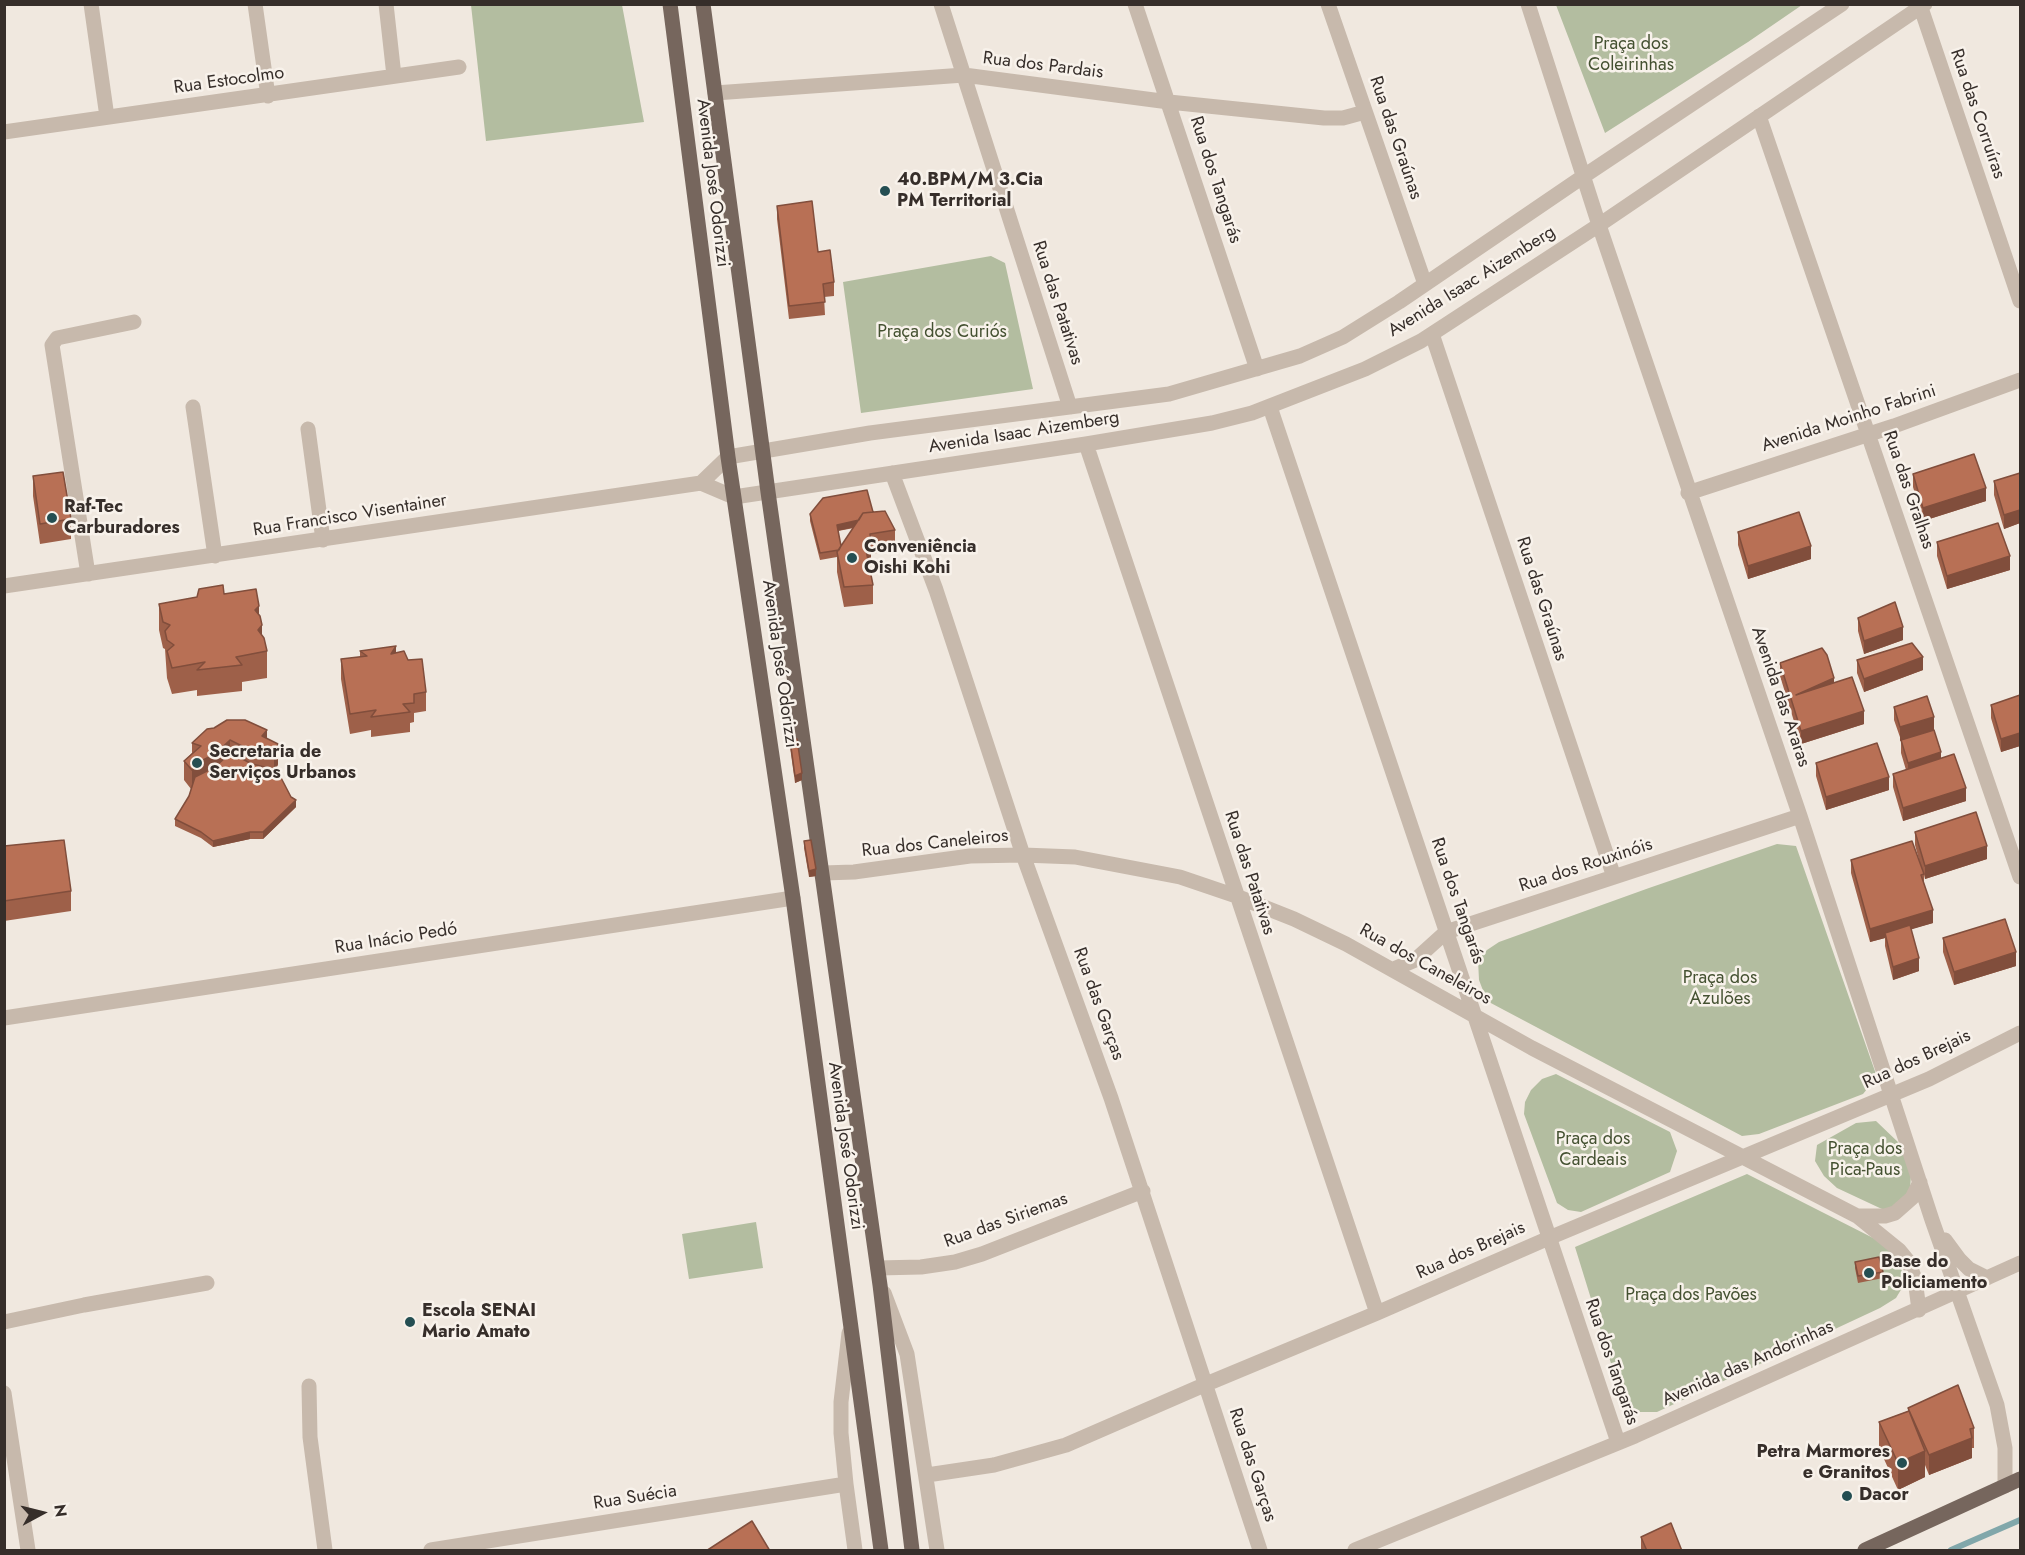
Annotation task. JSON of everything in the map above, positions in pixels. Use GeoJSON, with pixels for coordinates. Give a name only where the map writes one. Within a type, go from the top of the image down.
{"type":"FeatureCollection","features":[{"type":"Feature","properties":{"kind":"main road","name":"Avenida José Odorizzi"},"geometry":{"type":"LineString","coordinates":[[670,4],[728,457],[793,898],[881,1551]]}},
{"type":"Feature","properties":{"kind":"main road","name":"Avenida José Odorizzi"},"geometry":{"type":"LineString","coordinates":[[703,4],[768,492],[878,1268],[912,1551]]}},
{"type":"Feature","properties":{"kind":"main road"},"geometry":{"type":"LineString","coordinates":[[1864,1551],[2020,1479]]}},
{"type":"Feature","properties":{"kind":"street"},"geometry":{"type":"LineString","coordinates":[[91,4],[107,117]]}},
{"type":"Feature","properties":{"kind":"street"},"geometry":{"type":"LineString","coordinates":[[255,4],[268,96]]}},
{"type":"Feature","properties":{"kind":"street"},"geometry":{"type":"LineString","coordinates":[[386,4],[394,76]]}},
{"type":"Feature","properties":{"kind":"street","name":"Rua das Patativas"},"geometry":{"type":"LineString","coordinates":[[941,4],[1070,407]]}},
{"type":"Feature","properties":{"kind":"street","name":"Rua dos Tangarás"},"geometry":{"type":"LineString","coordinates":[[1135,4],[1257,369]]}},
{"type":"Feature","properties":{"kind":"street","name":"Rua das Graúnas"},"geometry":{"type":"LineString","coordinates":[[1328,4],[1425,284]]}},
{"type":"Feature","properties":{"kind":"street"},"geometry":{"type":"LineString","coordinates":[[1528,4],[1584,176]]}},
{"type":"Feature","properties":{"kind":"street","name":"Avenida Isaac Aizemberg"},"geometry":{"type":"LineString","coordinates":[[728,457],[870,433],[1169,394],[1300,356],[1343,337],[1425,284],[1842,4]]}},
{"type":"Feature","properties":{"kind":"street","name":"Avenida Isaac Aizemberg"},"geometry":{"type":"LineString","coordinates":[[768,492],[1212,423],[1270,407],[1365,369],[1432,334],[1599,225],[1923,6]]}},
{"type":"Feature","properties":{"kind":"street","name":"Rua das Corruíras"},"geometry":{"type":"LineString","coordinates":[[1923,6],[2020,301]]}},
{"type":"Feature","properties":{"kind":"street","name":"Rua Estocolmo"},"geometry":{"type":"LineString","coordinates":[[4,132],[459,67]]}},
{"type":"Feature","properties":{"kind":"street","name":"Rua dos Pardais"},"geometry":{"type":"LineString","coordinates":[[715,93],[964,75],[1169,102],[1324,118],[1343,118],[1365,112]]}},
{"type":"Feature","properties":{"kind":"street","name":"Rua das Gralhas"},"geometry":{"type":"LineString","coordinates":[[1759,116],[2020,877]]}},
{"type":"Feature","properties":{"kind":"street","name":"Avenida das Araras"},"geometry":{"type":"LineString","coordinates":[[1584,176],[1689,493],[1800,816],[1932,1220],[1997,1405],[2005,1448],[2005,1486]]}},
{"type":"Feature","properties":{"kind":"street"},"geometry":{"type":"LineString","coordinates":[[88,574],[52,345],[57,338],[134,322]]}},
{"type":"Feature","properties":{"kind":"street","name":"Rua das Graúnas"},"geometry":{"type":"LineString","coordinates":[[1432,334],[1614,877]]}},
{"type":"Feature","properties":{"kind":"street","name":"Avenida Moinho Fabrini"},"geometry":{"type":"LineString","coordinates":[[1689,493],[1869,434],[2020,380]]}},
{"type":"Feature","properties":{"kind":"street"},"geometry":{"type":"LineString","coordinates":[[193,407],[215,556]]}},
{"type":"Feature","properties":{"kind":"street","name":"Rua dos Tangarás"},"geometry":{"type":"LineString","coordinates":[[1270,407],[1618,1442]]}},
{"type":"Feature","properties":{"kind":"street"},"geometry":{"type":"LineString","coordinates":[[308,429],[323,540]]}},
{"type":"Feature","properties":{"kind":"street","name":"Rua das Patativas"},"geometry":{"type":"LineString","coordinates":[[1086,444],[1377,1313]]}},
{"type":"Feature","properties":{"kind":"street"},"geometry":{"type":"LineString","coordinates":[[728,457],[701,483],[735,497],[768,492]]}},
{"type":"Feature","properties":{"kind":"street","name":"Rua das Garças"},"geometry":{"type":"LineString","coordinates":[[891,473],[936,590],[1023,855],[1112,1098],[1260,1551]]}},
{"type":"Feature","properties":{"kind":"street","name":"Rua Francisco Visentainer"},"geometry":{"type":"LineString","coordinates":[[4,586],[701,483]]}},
{"type":"Feature","properties":{"kind":"street","name":"Rua dos Rouxinóis"},"geometry":{"type":"LineString","coordinates":[[1394,969],[1415,960],[1446,932],[1800,816]]}},
{"type":"Feature","properties":{"kind":"street","name":"Rua dos Caneleiros"},"geometry":{"type":"LineString","coordinates":[[823,873],[854,872],[970,856],[1075,857],[1180,878],[1236,896],[1294,919],[1394,969],[1542,1053],[1857,1216],[1899,1250],[1908,1261],[1915,1279],[1919,1310]]}},
{"type":"Feature","properties":{"kind":"street","name":"Rua Inácio Pedó"},"geometry":{"type":"LineString","coordinates":[[4,1018],[793,898]]}},
{"type":"Feature","properties":{"kind":"street","name":"Rua dos Brejais"},"geometry":{"type":"LineString","coordinates":[[927,1475],[994,1466],[1066,1445],[1549,1238],[1929,1079],[2020,1033]]}},
{"type":"Feature","properties":{"kind":"street"},"geometry":{"type":"LineString","coordinates":[[1857,1216],[1895,1213],[1912,1198],[1920,1182]]}},
{"type":"Feature","properties":{"kind":"street","name":"Rua das Siriemas"},"geometry":{"type":"LineString","coordinates":[[878,1268],[921,1267],[955,1262],[982,1254],[1143,1191]]}},
{"type":"Feature","properties":{"kind":"street","name":"Avenida das Araras"},"geometry":{"type":"LineString","coordinates":[[1932,1220],[1959,1259],[1969,1269],[1987,1278]]}},
{"type":"Feature","properties":{"kind":"street","name":"Avenida das Andorinhas"},"geometry":{"type":"LineString","coordinates":[[1355,1551],[1618,1442],[1919,1310],[2020,1263]]}},
{"type":"Feature","properties":{"kind":"street"},"geometry":{"type":"LineString","coordinates":[[4,1322],[207,1283]]}},
{"type":"Feature","properties":{"kind":"street","name":"Avenida José Odorizzi"},"geometry":{"type":"LineString","coordinates":[[880,1285],[907,1354],[937,1551]]}},
{"type":"Feature","properties":{"kind":"street","name":"Avenida José Odorizzi"},"geometry":{"type":"LineString","coordinates":[[850,1329],[841,1402],[841,1433],[855,1551]]}},
{"type":"Feature","properties":{"kind":"street"},"geometry":{"type":"LineString","coordinates":[[309,1386],[310,1437],[325,1551]]}},
{"type":"Feature","properties":{"kind":"street"},"geometry":{"type":"LineString","coordinates":[[4,1393],[28,1551]]}},
{"type":"Feature","properties":{"kind":"street","name":"Rua Suécia"},"geometry":{"type":"LineString","coordinates":[[430,1551],[846,1484]]}},
{"type":"Feature","properties":{"kind":"green space"},"geometry":{"type":"Polygon","coordinates":[[[471,5],[622,5],[644,122],[486,141],[471,5]]]}},
{"type":"Feature","properties":{"kind":"green space","name":"Praça dos Coleirinhas"},"geometry":{"type":"Polygon","coordinates":[[[1556,5],[1802,5],[1605,133],[1556,5]]]}},
{"type":"Feature","properties":{"kind":"green space","name":"Praça dos Curiós"},"geometry":{"type":"Polygon","coordinates":[[[991,256],[1005,263],[1033,389],[861,413],[843,282],[991,256]]]}},
{"type":"Feature","properties":{"kind":"green space","name":"Praça dos Azulões"},"geometry":{"type":"Polygon","coordinates":[[[1777,844],[1796,846],[1877,1077],[1863,1094],[1759,1134],[1742,1136],[1487,1001],[1479,980],[1478,960],[1499,942],[1777,844]]]}},
{"type":"Feature","properties":{"kind":"green space","name":"Praça dos Cardeais"},"geometry":{"type":"Polygon","coordinates":[[[1556,1074],[1670,1132],[1677,1151],[1670,1172],[1581,1212],[1568,1210],[1557,1203],[1524,1114],[1525,1102],[1531,1090],[1542,1079],[1556,1074]]]}},
{"type":"Feature","properties":{"kind":"green space","name":"Praça dos Pica-Paus"},"geometry":{"type":"Polygon","coordinates":[[[1876,1121],[1899,1143],[1911,1174],[1910,1191],[1899,1204],[1884,1210],[1837,1188],[1824,1176],[1815,1161],[1817,1145],[1856,1123],[1876,1121]]]}},
{"type":"Feature","properties":{"kind":"green space","name":"Praça dos Pavões"},"geometry":{"type":"Polygon","coordinates":[[[1747,1174],[1887,1245],[1898,1257],[1905,1283],[1896,1298],[1880,1308],[1657,1412],[1636,1412],[1622,1399],[1575,1247],[1747,1174]]]}},
{"type":"Feature","properties":{"kind":"green space"},"geometry":{"type":"Polygon","coordinates":[[[756,1222],[763,1268],[689,1279],[682,1234],[756,1222]]]}},
{"type":"Feature","properties":{"kind":"building"},"geometry":{"type":"Polygon","coordinates":[[[812,201],[818,252],[830,250],[834,282],[823,284],[825,302],[789,306],[777,206],[812,201]]]}},
{"type":"Feature","properties":{"kind":"building"},"geometry":{"type":"Polygon","coordinates":[[[1974,454],[1986,488],[1923,508],[1913,474],[1974,454]]]}},
{"type":"Feature","properties":{"kind":"building"},"geometry":{"type":"Polygon","coordinates":[[[63,472],[71,519],[40,524],[33,476],[63,472]]]}},
{"type":"Feature","properties":{"kind":"building"},"geometry":{"type":"Polygon","coordinates":[[[2020,473],[2020,510],[2004,515],[1994,481],[2020,473]]]}},
{"type":"Feature","properties":{"kind":"building"},"geometry":{"type":"Polygon","coordinates":[[[867,490],[873,512],[863,513],[859,520],[837,525],[841,546],[839,550],[820,553],[810,514],[823,498],[867,490]]]}},
{"type":"Feature","properties":{"kind":"building"},"geometry":{"type":"Polygon","coordinates":[[[885,511],[895,530],[870,534],[871,543],[865,545],[873,585],[844,587],[837,552],[863,513],[885,511]]]}},
{"type":"Feature","properties":{"kind":"building"},"geometry":{"type":"Polygon","coordinates":[[[1799,512],[1811,546],[1748,566],[1738,532],[1799,512]]]}},
{"type":"Feature","properties":{"kind":"building"},"geometry":{"type":"Polygon","coordinates":[[[1998,523],[2010,556],[1947,576],[1937,542],[1998,523]]]}},
{"type":"Feature","properties":{"kind":"building"},"geometry":{"type":"Polygon","coordinates":[[[223,585],[224,594],[256,589],[259,606],[255,610],[260,616],[262,625],[258,630],[264,638],[267,651],[236,657],[242,665],[197,670],[205,662],[172,668],[167,651],[174,645],[167,640],[165,631],[170,625],[163,622],[159,604],[197,597],[199,589],[223,585]]]}},
{"type":"Feature","properties":{"kind":"building"},"geometry":{"type":"Polygon","coordinates":[[[1895,602],[1903,627],[1864,641],[1858,618],[1895,602]]]}},
{"type":"Feature","properties":{"kind":"building"},"geometry":{"type":"Polygon","coordinates":[[[1912,643],[1923,657],[1864,679],[1857,660],[1912,643]]]}},
{"type":"Feature","properties":{"kind":"building"},"geometry":{"type":"Polygon","coordinates":[[[396,646],[391,654],[404,651],[408,660],[422,659],[426,692],[414,694],[414,703],[403,704],[410,712],[371,717],[376,710],[350,714],[341,659],[367,656],[360,651],[396,646]]]}},
{"type":"Feature","properties":{"kind":"building"},"geometry":{"type":"Polygon","coordinates":[[[1822,648],[1827,655],[1834,678],[1796,695],[1852,677],[1864,711],[1801,731],[1780,663],[1822,648]]]}},
{"type":"Feature","properties":{"kind":"building"},"geometry":{"type":"Polygon","coordinates":[[[2020,695],[2020,733],[2001,739],[1991,705],[2020,695]]]}},
{"type":"Feature","properties":{"kind":"building"},"geometry":{"type":"Polygon","coordinates":[[[1927,696],[1934,717],[1900,727],[1894,707],[1927,696]]]}},
{"type":"Feature","properties":{"kind":"building"},"geometry":{"type":"Polygon","coordinates":[[[227,720],[245,720],[267,730],[262,736],[278,744],[274,754],[252,751],[230,740],[215,754],[195,764],[192,770],[184,761],[201,746],[192,743],[207,729],[214,728],[227,720]]]}},
{"type":"Feature","properties":{"kind":"building"},"geometry":{"type":"Polygon","coordinates":[[[1934,730],[1941,752],[1908,763],[1901,740],[1934,730]]]}},
{"type":"Feature","properties":{"kind":"building"},"geometry":{"type":"Polygon","coordinates":[[[797,739],[802,773],[795,776],[790,740],[797,739]]]}},
{"type":"Feature","properties":{"kind":"building"},"geometry":{"type":"Polygon","coordinates":[[[1877,743],[1889,777],[1826,797],[1816,763],[1877,743]]]}},
{"type":"Feature","properties":{"kind":"building"},"geometry":{"type":"Polygon","coordinates":[[[233,754],[252,764],[277,770],[291,797],[296,800],[263,832],[250,832],[213,841],[175,819],[189,796],[195,777],[215,767],[233,754]]]}},
{"type":"Feature","properties":{"kind":"building"},"geometry":{"type":"Polygon","coordinates":[[[1954,754],[1966,788],[1903,808],[1893,774],[1954,754]]]}},
{"type":"Feature","properties":{"kind":"building"},"geometry":{"type":"Polygon","coordinates":[[[1976,812],[1987,846],[1925,866],[1915,832],[1976,812]]]}},
{"type":"Feature","properties":{"kind":"building"},"geometry":{"type":"Polygon","coordinates":[[[64,840],[71,891],[4,901],[4,846],[64,840]]]}},
{"type":"Feature","properties":{"kind":"building"},"geometry":{"type":"Polygon","coordinates":[[[811,840],[816,869],[809,871],[804,841],[811,840]]]}},
{"type":"Feature","properties":{"kind":"building"},"geometry":{"type":"Polygon","coordinates":[[[1912,841],[1924,874],[1921,875],[1933,910],[1870,929],[1851,860],[1912,841]]]}},
{"type":"Feature","properties":{"kind":"building"},"geometry":{"type":"Polygon","coordinates":[[[2005,919],[2016,952],[1954,972],[1943,938],[2005,919]]]}},
{"type":"Feature","properties":{"kind":"building"},"geometry":{"type":"Polygon","coordinates":[[[1910,925],[1919,958],[1893,967],[1885,933],[1910,925]]]}},
{"type":"Feature","properties":{"kind":"building"},"geometry":{"type":"Polygon","coordinates":[[[1879,1257],[1883,1272],[1858,1276],[1855,1262],[1879,1257]]]}},
{"type":"Feature","properties":{"kind":"building"},"geometry":{"type":"Polygon","coordinates":[[[1958,1385],[1974,1428],[1970,1429],[1972,1438],[1929,1455],[1908,1408],[1958,1385]]]}},
{"type":"Feature","properties":{"kind":"building"},"geometry":{"type":"Polygon","coordinates":[[[1909,1411],[1925,1451],[1898,1463],[1879,1422],[1909,1411]]]}},
{"type":"Feature","properties":{"kind":"building"},"geometry":{"type":"Polygon","coordinates":[[[752,1521],[770,1551],[706,1551],[752,1521]]]}},
{"type":"Feature","properties":{"kind":"building"},"geometry":{"type":"Polygon","coordinates":[[[1671,1523],[1682,1551],[1647,1551],[1641,1537],[1671,1523]]]}},
{"type":"Feature","properties":{"kind":"waterway"},"geometry":{"type":"LineString","coordinates":[[1951,1550],[2020,1520]]}},
{"type":"Feature","properties":{"kind":"place","name":"40.BPM/M 3.Cia PM Territorial"},"geometry":{"type":"Point","coordinates":[885,191]}},
{"type":"Feature","properties":{"kind":"place","name":"Raf-Tec Carburadores"},"geometry":{"type":"Point","coordinates":[52,518]}},
{"type":"Feature","properties":{"kind":"place","name":"Conveniência Oishi Kohi"},"geometry":{"type":"Point","coordinates":[852,558]}},
{"type":"Feature","properties":{"kind":"place","name":"Secretaria de Serviços Urbanos"},"geometry":{"type":"Point","coordinates":[197,763]}},
{"type":"Feature","properties":{"kind":"place","name":"Base do Policiamento"},"geometry":{"type":"Point","coordinates":[1869,1273]}},
{"type":"Feature","properties":{"kind":"place","name":"Escola SENAI Mario Amato"},"geometry":{"type":"Point","coordinates":[410,1322]}},
{"type":"Feature","properties":{"kind":"place","name":"Petra Marmores e Granitos"},"geometry":{"type":"Point","coordinates":[1902,1463]}},
{"type":"Feature","properties":{"kind":"place","name":"Dacor"},"geometry":{"type":"Point","coordinates":[1847,1496]}}]}
